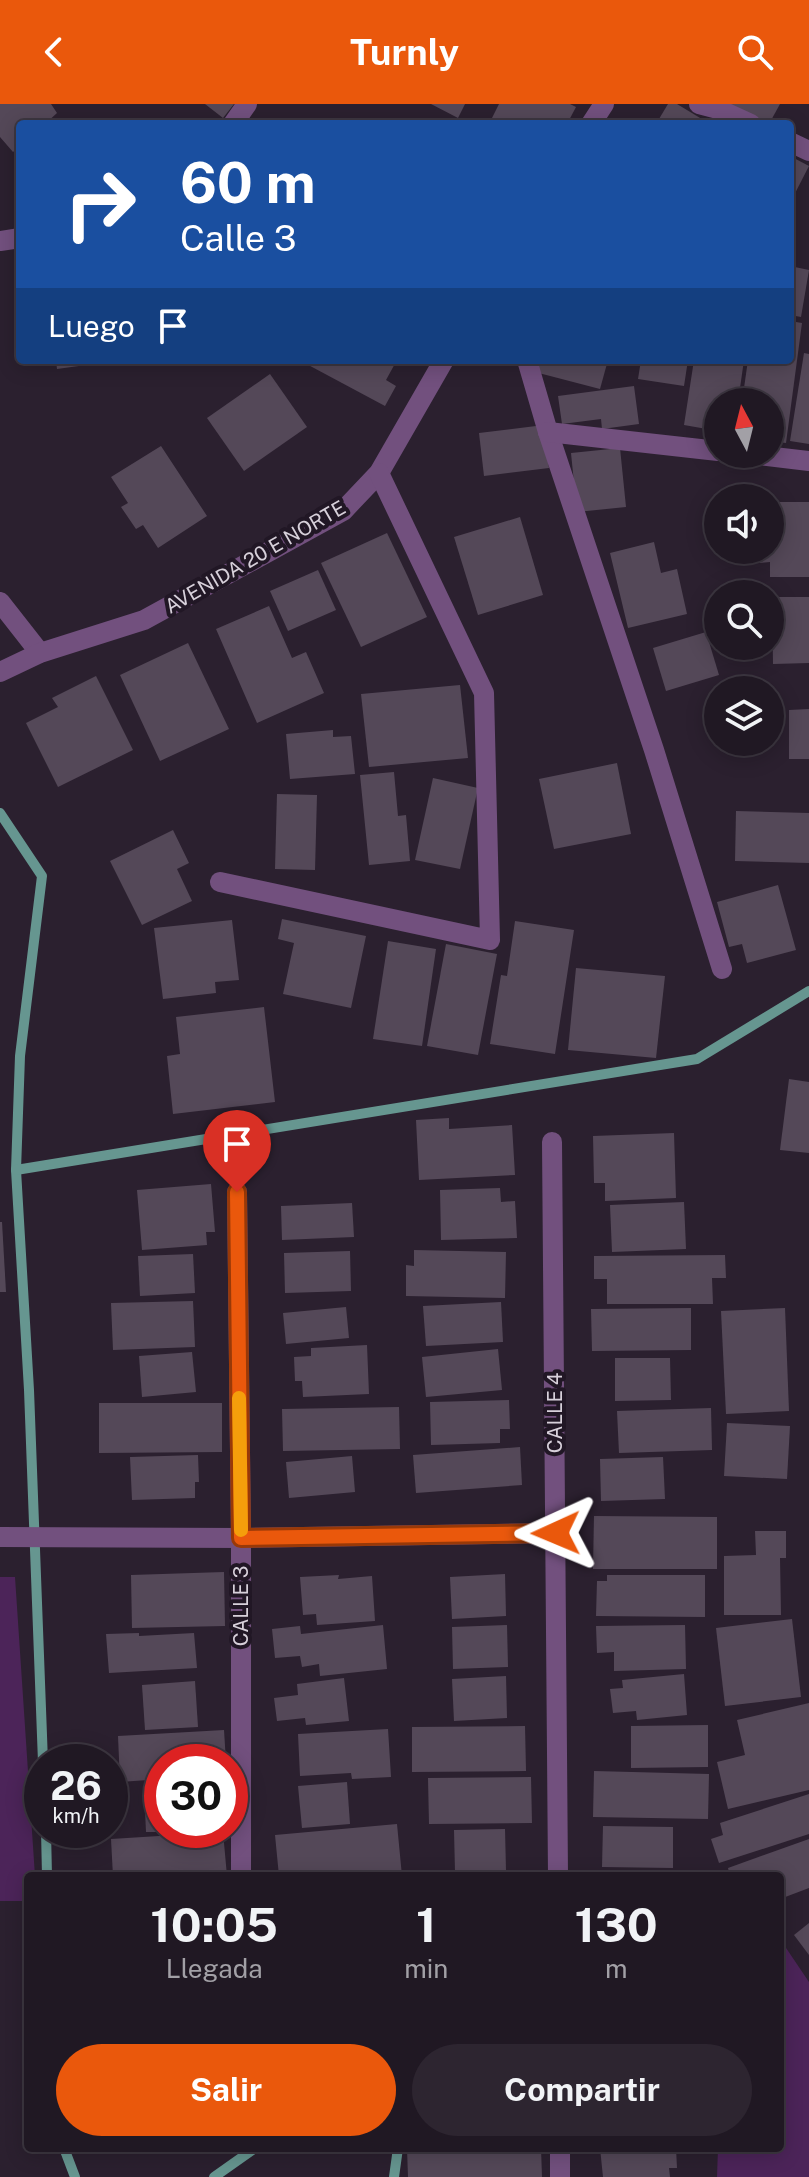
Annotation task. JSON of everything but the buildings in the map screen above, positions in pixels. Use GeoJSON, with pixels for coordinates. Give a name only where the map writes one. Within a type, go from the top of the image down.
{"type":"FeatureCollection","features":[{"type":"Feature","properties":{"kind":"street"},"geometry":{"type":"LineString","coordinates":[[699,104],[742,120]]}},
{"type":"Feature","properties":{"kind":"street","name":"AVENIDA 20 E NORTE"},"geometry":{"type":"LineString","coordinates":[[0,672],[40,653],[144,620],[343,511],[379,473],[442,364]]}},
{"type":"Feature","properties":{"kind":"street"},"geometry":{"type":"LineString","coordinates":[[528,364],[722,969]]}},
{"type":"Feature","properties":{"kind":"street"},"geometry":{"type":"LineString","coordinates":[[548,432],[704,449]]}},
{"type":"Feature","properties":{"kind":"street"},"geometry":{"type":"LineString","coordinates":[[784,458],[809,461]]}},
{"type":"Feature","properties":{"kind":"street"},"geometry":{"type":"LineString","coordinates":[[220,882],[490,940],[484,693],[379,473]]}},
{"type":"Feature","properties":{"kind":"street"},"geometry":{"type":"LineString","coordinates":[[0,602],[40,653]]}},
{"type":"Feature","properties":{"kind":"street","name":"CALLE 4"},"geometry":{"type":"LineString","coordinates":[[552,1142],[558,1872]]}},
{"type":"Feature","properties":{"kind":"street","name":"CALLE 3"},"geometry":{"type":"LineString","coordinates":[[237,1192],[241,1872]]}},
{"type":"Feature","properties":{"kind":"street"},"geometry":{"type":"LineString","coordinates":[[6,1537],[241,1538],[556,1533]]}},
{"type":"Feature","properties":{"kind":"street"},"geometry":{"type":"LineString","coordinates":[[560,2152],[560,2177]]}},
{"type":"Feature","properties":{"kind":"shaded area"},"geometry":{"type":"Polygon","coordinates":[[[0,1577],[15,1577],[26,1744],[24,1848],[33,1848],[35,1872],[24,1872],[24,1901],[0,1901],[0,1577]]]}},
{"type":"Feature","properties":{"kind":"shaded area"},"geometry":{"type":"Polygon","coordinates":[[[784,1945],[809,1982],[809,2177],[717,2177],[718,2152],[784,2152],[784,1945]]]}},
{"type":"Feature","properties":{"kind":"waterway"},"geometry":{"type":"LineString","coordinates":[[0,813],[42,876],[20,1056],[16,1170],[29,1390],[42,1744]]}},
{"type":"Feature","properties":{"kind":"waterway"},"geometry":{"type":"LineString","coordinates":[[16,1170],[697,1059],[809,991]]}},
{"type":"Feature","properties":{"kind":"waterway"},"geometry":{"type":"LineString","coordinates":[[46,1848],[47,1872]]}},
{"type":"Feature","properties":{"kind":"waterway"},"geometry":{"type":"LineString","coordinates":[[66,2152],[75,2177]]}},
{"type":"Feature","properties":{"kind":"waterway"},"geometry":{"type":"LineString","coordinates":[[214,2177],[249,2152]]}},
{"type":"Feature","properties":{"kind":"waterway"},"geometry":{"type":"LineString","coordinates":[[394,2177],[397,2152]]}},
{"type":"Feature","properties":{"kind":"slow traffic"},"geometry":{"type":"LineString","coordinates":[[239,1398],[241,1530]]}},
{"type":"Feature","properties":{"kind":"route"},"geometry":{"type":"LineString","coordinates":[[237,1192],[241,1538],[556,1533]]}}]}
